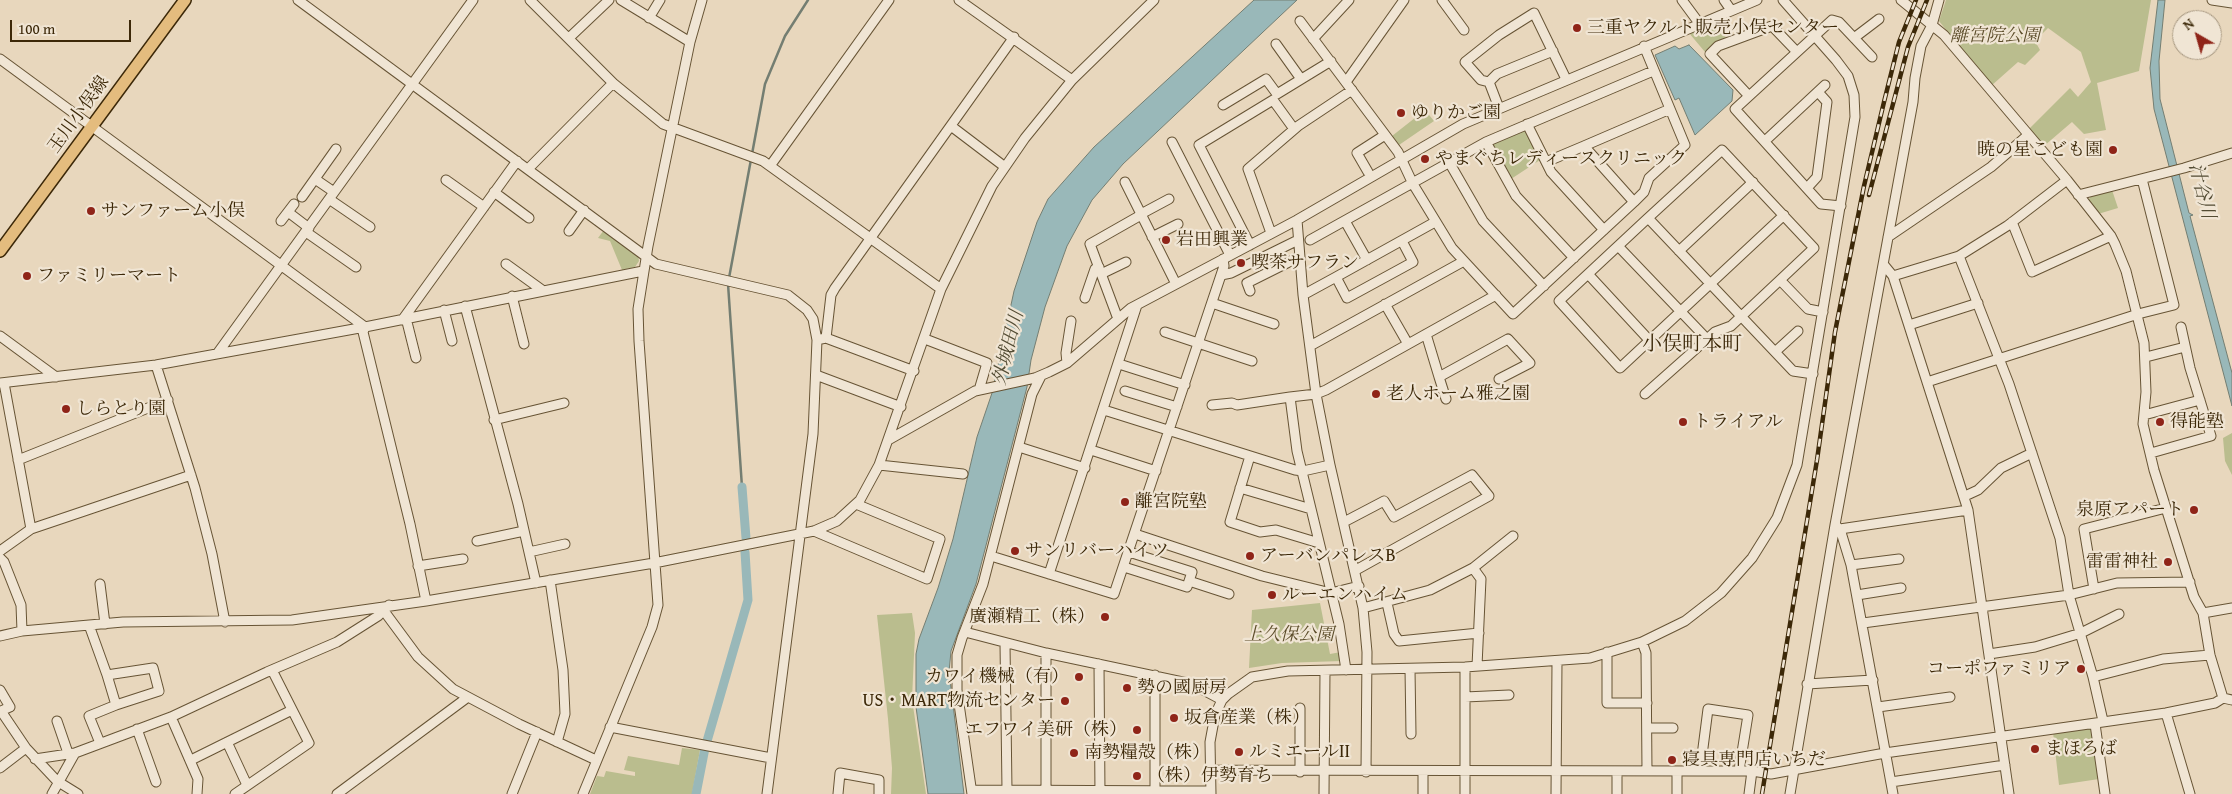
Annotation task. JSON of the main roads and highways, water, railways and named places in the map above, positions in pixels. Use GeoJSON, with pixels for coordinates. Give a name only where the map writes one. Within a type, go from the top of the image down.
{"type":"FeatureCollection","features":[{"type":"Feature","properties":{"kind":"main road","name":"玉川小俣線"},"geometry":{"type":"LineString","coordinates":[[0,251],[185,0]]}},
{"type":"Feature","properties":{"kind":"water","name":"外城田川"},"geometry":{"type":"Polygon","coordinates":[[[1254,0],[1297,0],[1123,164],[1092,200],[1067,246],[1045,307],[1031,360],[1027,387],[976,584],[951,651],[949,672],[964,794],[928,794],[916,707],[916,654],[919,639],[938,588],[953,539],[977,437],[992,393],[1014,291],[1037,222],[1048,199],[1094,147],[1254,0]]]}},
{"type":"Feature","properties":{"kind":"water"},"geometry":{"type":"Polygon","coordinates":[[[2158,0],[2165,0],[2159,61],[2160,99],[2189,213],[2193,215],[2190,216],[2232,373],[2232,406],[2154,109],[2150,68],[2158,0]]]}},
{"type":"Feature","properties":{"kind":"water"},"geometry":{"type":"Polygon","coordinates":[[[1689,45],[1733,90],[1732,101],[1695,135],[1679,98],[1675,100],[1655,55],[1675,46],[1679,49],[1689,45]]]}},
{"type":"Feature","properties":{"kind":"waterway"},"geometry":{"type":"LineString","coordinates":[[729,278],[765,84],[785,36],[808,0]]}},
{"type":"Feature","properties":{"kind":"waterway"},"geometry":{"type":"LineString","coordinates":[[728,284],[742,487]]}},
{"type":"Feature","properties":{"kind":"waterway"},"geometry":{"type":"LineString","coordinates":[[742,487],[746,538]]}},
{"type":"Feature","properties":{"kind":"waterway"},"geometry":{"type":"LineString","coordinates":[[696,794],[705,748],[748,600],[745,552]]}},
{"type":"Feature","properties":{"kind":"railway"},"geometry":{"type":"LineString","coordinates":[[1762,794],[1817,460],[1835,332],[1864,186],[1884,102],[1899,42],[1916,0]]}},
{"type":"Feature","properties":{"kind":"railway"},"geometry":{"type":"LineString","coordinates":[[1869,195],[1908,47],[1927,0]]}},
{"type":"Feature","properties":{"kind":"place","name":"三重ヤクルト販売小俣センター"},"geometry":{"type":"Point","coordinates":[1577,28]}},
{"type":"Feature","properties":{"kind":"place","name":"ゆりかご園"},"geometry":{"type":"Point","coordinates":[1401,113]}},
{"type":"Feature","properties":{"kind":"place","name":"暁の星こども園"},"geometry":{"type":"Point","coordinates":[2113,150]}},
{"type":"Feature","properties":{"kind":"place","name":"やまぐちレディースクリニック"},"geometry":{"type":"Point","coordinates":[1425,159]}},
{"type":"Feature","properties":{"kind":"place","name":"サンファーム小俣"},"geometry":{"type":"Point","coordinates":[91,211]}},
{"type":"Feature","properties":{"kind":"place","name":"岩田興業"},"geometry":{"type":"Point","coordinates":[1166,240]}},
{"type":"Feature","properties":{"kind":"place","name":"喫茶サフラン"},"geometry":{"type":"Point","coordinates":[1241,263]}},
{"type":"Feature","properties":{"kind":"place","name":"ファミリーマート"},"geometry":{"type":"Point","coordinates":[27,276]}},
{"type":"Feature","properties":{"kind":"place","name":"老人ホーム雅之園"},"geometry":{"type":"Point","coordinates":[1376,394]}},
{"type":"Feature","properties":{"kind":"place","name":"しらとり園"},"geometry":{"type":"Point","coordinates":[66,409]}},
{"type":"Feature","properties":{"kind":"place","name":"トライアル"},"geometry":{"type":"Point","coordinates":[1683,422]}},
{"type":"Feature","properties":{"kind":"place","name":"得能塾"},"geometry":{"type":"Point","coordinates":[2160,422]}},
{"type":"Feature","properties":{"kind":"place","name":"離宮院塾"},"geometry":{"type":"Point","coordinates":[1125,502]}},
{"type":"Feature","properties":{"kind":"place","name":"泉原アパート"},"geometry":{"type":"Point","coordinates":[2194,510]}},
{"type":"Feature","properties":{"kind":"place","name":"サンリバーハイツ"},"geometry":{"type":"Point","coordinates":[1015,551]}},
{"type":"Feature","properties":{"kind":"place","name":"アーバンパレスB"},"geometry":{"type":"Point","coordinates":[1250,556]}},
{"type":"Feature","properties":{"kind":"place","name":"雷雷神社"},"geometry":{"type":"Point","coordinates":[2168,562]}},
{"type":"Feature","properties":{"kind":"place","name":"ルーエンハイム"},"geometry":{"type":"Point","coordinates":[1272,595]}},
{"type":"Feature","properties":{"kind":"place","name":"廣瀬精工（株）"},"geometry":{"type":"Point","coordinates":[1105,617]}},
{"type":"Feature","properties":{"kind":"place","name":"コーポファミリア"},"geometry":{"type":"Point","coordinates":[2081,669]}},
{"type":"Feature","properties":{"kind":"place","name":"カワイ機械（有）"},"geometry":{"type":"Point","coordinates":[1079,677]}},
{"type":"Feature","properties":{"kind":"place","name":"勢の國厨房"},"geometry":{"type":"Point","coordinates":[1127,688]}},
{"type":"Feature","properties":{"kind":"place","name":"US・MART物流センター"},"geometry":{"type":"Point","coordinates":[1065,701]}},
{"type":"Feature","properties":{"kind":"place","name":"坂倉産業（株）"},"geometry":{"type":"Point","coordinates":[1174,718]}},
{"type":"Feature","properties":{"kind":"place","name":"エフワイ美研（株）"},"geometry":{"type":"Point","coordinates":[1137,730]}},
{"type":"Feature","properties":{"kind":"place","name":"まほろば"},"geometry":{"type":"Point","coordinates":[2035,749]}},
{"type":"Feature","properties":{"kind":"place","name":"ルミエールⅡ"},"geometry":{"type":"Point","coordinates":[1239,752]}},
{"type":"Feature","properties":{"kind":"place","name":"南勢糧殻（株）"},"geometry":{"type":"Point","coordinates":[1074,753]}},
{"type":"Feature","properties":{"kind":"place","name":"寝具専門店いちだ"},"geometry":{"type":"Point","coordinates":[1672,760]}},
{"type":"Feature","properties":{"kind":"place","name":"（株）伊勢育ち"},"geometry":{"type":"Point","coordinates":[1137,776]}},
{"type":"Feature","properties":{"kind":"district","name":"小俣町本町"},"geometry":{"type":"Point","coordinates":[1692,345]}},
{"type":"Feature","properties":{"kind":"park label","name":"離宮院公園"},"geometry":{"type":"Point","coordinates":[1995,36]}},
{"type":"Feature","properties":{"kind":"park label","name":"上久保公園"},"geometry":{"type":"Point","coordinates":[1289,635]}},
{"type":"Feature","properties":{"kind":"water label","name":"汁谷川"},"geometry":{"type":"Point","coordinates":[2201,191]}}]}
